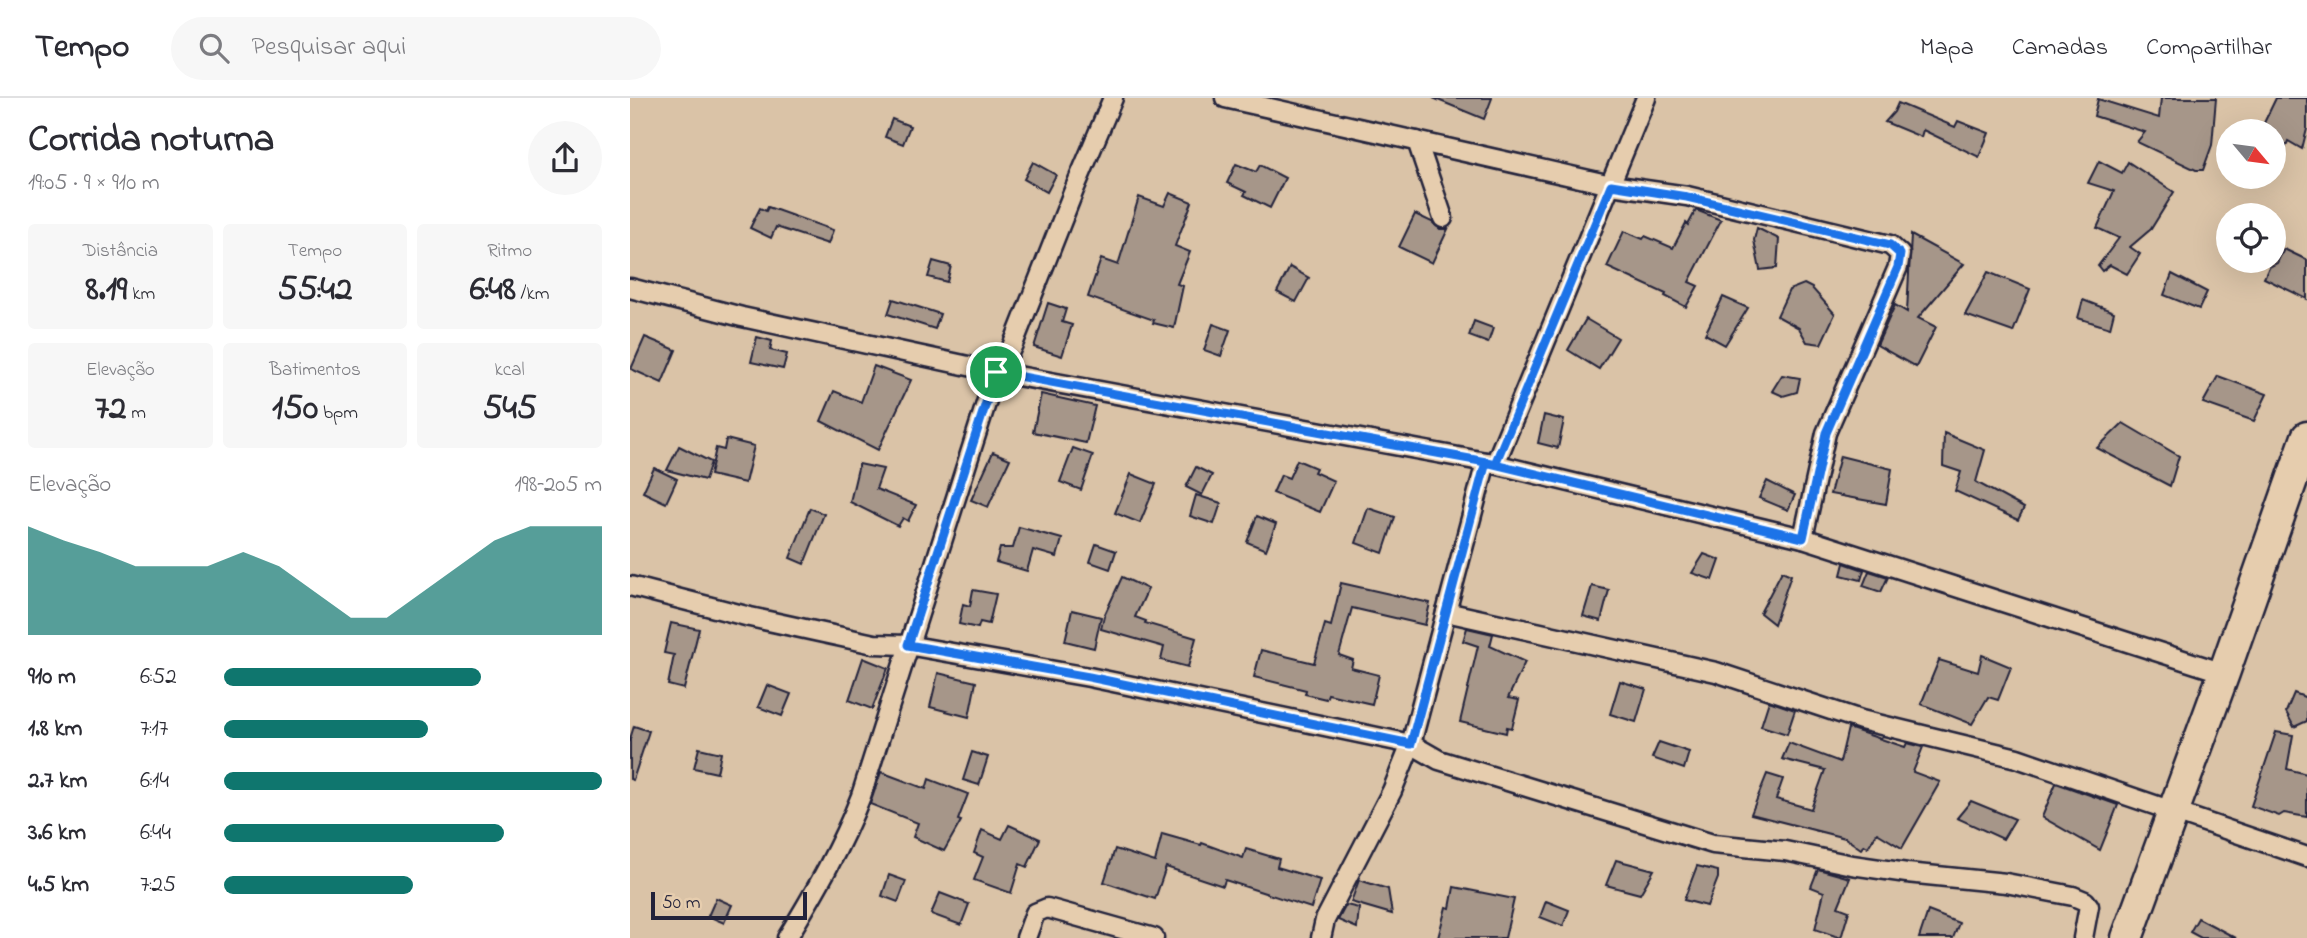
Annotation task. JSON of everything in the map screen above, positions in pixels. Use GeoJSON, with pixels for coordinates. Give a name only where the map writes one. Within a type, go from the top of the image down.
{"type":"FeatureCollection","features":[{"type":"Feature","properties":{"kind":"highway"},"geometry":{"type":"LineString","coordinates":[[2127,938],[2307,437]]}},
{"type":"Feature","properties":{"kind":"street"},"geometry":{"type":"LineString","coordinates":[[787,938],[824,877],[849,826],[996,372],[1014,342],[1113,98]]}},
{"type":"Feature","properties":{"kind":"street"},"geometry":{"type":"LineString","coordinates":[[1225,98],[1611,185],[1700,200],[1890,245],[1900,254],[1898,267],[1826,433],[1803,538]]}},
{"type":"Feature","properties":{"kind":"street"},"geometry":{"type":"LineString","coordinates":[[1321,938],[1325,920],[1392,791],[1411,744],[1490,463],[1646,98]]}},
{"type":"Feature","properties":{"kind":"street"},"geometry":{"type":"LineString","coordinates":[[1417,141],[1443,218]]}},
{"type":"Feature","properties":{"kind":"street"},"geometry":{"type":"LineString","coordinates":[[630,288],[742,317],[996,372],[1490,463],[1803,538],[2224,673]]}},
{"type":"Feature","properties":{"kind":"street"},"geometry":{"type":"LineString","coordinates":[[630,586],[750,617],[874,644],[908,645],[1089,677],[1411,744],[1439,760],[1713,844],[1785,852],[1907,873],[2007,883],[2073,896],[2085,901],[2089,906],[2083,938]]}},
{"type":"Feature","properties":{"kind":"street"},"geometry":{"type":"LineString","coordinates":[[1446,612],[1716,672],[1896,730],[2017,758],[2307,856]]}},
{"type":"Feature","properties":{"kind":"street"},"geometry":{"type":"LineString","coordinates":[[1026,938],[1035,913],[1047,908],[1154,938]]}},
{"type":"Feature","properties":{"kind":"building"},"geometry":{"type":"Polygon","coordinates":[[[1433,98],[1492,98],[1484,119],[1433,98]]]}},
{"type":"Feature","properties":{"kind":"building"},"geometry":{"type":"Polygon","coordinates":[[[2161,98],[2216,98],[2212,145],[2203,170],[2196,170],[2137,142],[2145,132],[2094,116],[2098,99],[2159,118],[2161,98]]]}},
{"type":"Feature","properties":{"kind":"building"},"geometry":{"type":"Polygon","coordinates":[[[2276,98],[2307,98],[2307,129],[2302,149],[2288,141],[2286,146],[2286,119],[2266,119],[2276,98]]]}},
{"type":"Feature","properties":{"kind":"building"},"geometry":{"type":"Polygon","coordinates":[[[1898,103],[1955,127],[1958,121],[1989,133],[1979,157],[1923,130],[1921,137],[1885,122],[1898,103]]]}},
{"type":"Feature","properties":{"kind":"building"},"geometry":{"type":"Polygon","coordinates":[[[892,119],[910,126],[903,144],[885,137],[892,119]]]}},
{"type":"Feature","properties":{"kind":"building"},"geometry":{"type":"Polygon","coordinates":[[[2099,161],[2122,173],[2128,162],[2174,192],[2151,229],[2130,247],[2140,254],[2127,274],[2110,265],[2102,271],[2098,266],[2119,238],[2097,228],[2114,191],[2088,183],[2099,161]]]}},
{"type":"Feature","properties":{"kind":"building"},"geometry":{"type":"Polygon","coordinates":[[[1033,162],[1056,175],[1047,192],[1024,179],[1033,162]]]}},
{"type":"Feature","properties":{"kind":"building"},"geometry":{"type":"Polygon","coordinates":[[[1236,164],[1256,172],[1260,165],[1285,178],[1270,208],[1227,183],[1236,164]]]}},
{"type":"Feature","properties":{"kind":"building"},"geometry":{"type":"Polygon","coordinates":[[[1170,193],[1192,202],[1175,246],[1190,252],[1177,284],[1183,286],[1174,328],[1153,323],[1154,320],[1088,297],[1101,259],[1118,265],[1139,197],[1164,206],[1170,193]]]}},
{"type":"Feature","properties":{"kind":"building"},"geometry":{"type":"Polygon","coordinates":[[[768,207],[833,230],[828,244],[776,227],[771,238],[750,228],[760,208],[766,211],[768,207]]]}},
{"type":"Feature","properties":{"kind":"building"},"geometry":{"type":"Polygon","coordinates":[[[1696,210],[1721,220],[1689,282],[1698,286],[1686,307],[1665,296],[1666,294],[1607,267],[1624,231],[1643,239],[1645,236],[1673,248],[1696,210]]]}},
{"type":"Feature","properties":{"kind":"building"},"geometry":{"type":"Polygon","coordinates":[[[1415,214],[1440,229],[1448,229],[1432,263],[1399,247],[1415,214]]]}},
{"type":"Feature","properties":{"kind":"building"},"geometry":{"type":"Polygon","coordinates":[[[1757,228],[1779,239],[1777,268],[1760,270],[1754,240],[1757,228]]]}},
{"type":"Feature","properties":{"kind":"building"},"geometry":{"type":"Polygon","coordinates":[[[1911,235],[1964,264],[1918,318],[1936,327],[1916,367],[1877,345],[1895,305],[1907,312],[1911,235]]]}},
{"type":"Feature","properties":{"kind":"building"},"geometry":{"type":"Polygon","coordinates":[[[2286,250],[2307,260],[2307,299],[2264,278],[2266,273],[2286,273],[2286,250]]]}},
{"type":"Feature","properties":{"kind":"building"},"geometry":{"type":"Polygon","coordinates":[[[933,261],[951,266],[947,282],[928,277],[933,261]]]}},
{"type":"Feature","properties":{"kind":"building"},"geometry":{"type":"Polygon","coordinates":[[[1290,267],[1309,278],[1296,302],[1277,292],[1290,267]]]}},
{"type":"Feature","properties":{"kind":"building"},"geometry":{"type":"Polygon","coordinates":[[[1988,272],[2030,289],[2013,332],[1965,315],[1988,272]]]}},
{"type":"Feature","properties":{"kind":"building"},"geometry":{"type":"Polygon","coordinates":[[[2172,274],[2207,292],[2199,309],[2164,295],[2172,274]]]}},
{"type":"Feature","properties":{"kind":"building"},"geometry":{"type":"Polygon","coordinates":[[[1804,284],[1812,288],[1835,314],[1821,344],[1807,342],[1799,328],[1777,316],[1789,290],[1804,284]]]}},
{"type":"Feature","properties":{"kind":"building"},"geometry":{"type":"Polygon","coordinates":[[[1723,297],[1748,308],[1725,345],[1705,334],[1723,297]]]}},
{"type":"Feature","properties":{"kind":"building"},"geometry":{"type":"Polygon","coordinates":[[[893,299],[940,314],[935,329],[888,314],[893,299]]]}},
{"type":"Feature","properties":{"kind":"building"},"geometry":{"type":"Polygon","coordinates":[[[2083,300],[2114,312],[2110,328],[2078,318],[2083,300]]]}},
{"type":"Feature","properties":{"kind":"building"},"geometry":{"type":"Polygon","coordinates":[[[1048,303],[1066,309],[1062,322],[1072,325],[1062,356],[1034,347],[1048,303]]]}},
{"type":"Feature","properties":{"kind":"building"},"geometry":{"type":"Polygon","coordinates":[[[1586,319],[1618,338],[1599,369],[1568,350],[1586,319]]]}},
{"type":"Feature","properties":{"kind":"building"},"geometry":{"type":"Polygon","coordinates":[[[1474,321],[1493,328],[1488,343],[1469,336],[1474,321]]]}},
{"type":"Feature","properties":{"kind":"building"},"geometry":{"type":"Polygon","coordinates":[[[1213,324],[1230,330],[1221,356],[1204,350],[1213,324]]]}},
{"type":"Feature","properties":{"kind":"building"},"geometry":{"type":"Polygon","coordinates":[[[645,337],[676,350],[662,383],[631,369],[645,337]]]}},
{"type":"Feature","properties":{"kind":"building"},"geometry":{"type":"Polygon","coordinates":[[[757,337],[772,341],[770,350],[787,354],[783,369],[751,362],[757,337]]]}},
{"type":"Feature","properties":{"kind":"building"},"geometry":{"type":"Polygon","coordinates":[[[874,366],[911,380],[878,450],[821,421],[834,391],[861,402],[874,366]]]}},
{"type":"Feature","properties":{"kind":"building"},"geometry":{"type":"Polygon","coordinates":[[[1782,375],[1800,378],[1797,392],[1783,396],[1772,391],[1782,375]]]}},
{"type":"Feature","properties":{"kind":"building"},"geometry":{"type":"Polygon","coordinates":[[[2218,376],[2267,394],[2254,421],[2203,403],[2218,376]]]}},
{"type":"Feature","properties":{"kind":"building"},"geometry":{"type":"Polygon","coordinates":[[[1041,394],[1095,406],[1086,443],[1033,432],[1041,394]]]}},
{"type":"Feature","properties":{"kind":"building"},"geometry":{"type":"Polygon","coordinates":[[[1544,415],[1564,420],[1558,448],[1538,443],[1544,415]]]}},
{"type":"Feature","properties":{"kind":"building"},"geometry":{"type":"Polygon","coordinates":[[[2123,423],[2179,456],[2170,486],[2097,448],[2123,423]]]}},
{"type":"Feature","properties":{"kind":"building"},"geometry":{"type":"Polygon","coordinates":[[[1944,433],[1985,450],[1976,482],[2024,508],[2018,520],[1955,491],[1961,472],[1943,466],[1944,433]]]}},
{"type":"Feature","properties":{"kind":"building"},"geometry":{"type":"Polygon","coordinates":[[[726,439],[754,446],[745,483],[710,475],[716,448],[724,450],[726,439]]]}},
{"type":"Feature","properties":{"kind":"building"},"geometry":{"type":"Polygon","coordinates":[[[679,446],[711,462],[705,480],[667,470],[679,446]]]}},
{"type":"Feature","properties":{"kind":"building"},"geometry":{"type":"Polygon","coordinates":[[[1073,448],[1093,455],[1081,490],[1060,482],[1073,448]]]}},
{"type":"Feature","properties":{"kind":"building"},"geometry":{"type":"Polygon","coordinates":[[[993,452],[1010,459],[988,507],[971,500],[993,452]]]}},
{"type":"Feature","properties":{"kind":"building"},"geometry":{"type":"Polygon","coordinates":[[[1840,456],[1892,469],[1886,504],[1830,494],[1840,456]]]}},
{"type":"Feature","properties":{"kind":"building"},"geometry":{"type":"Polygon","coordinates":[[[1297,460],[1316,468],[1314,472],[1334,481],[1320,512],[1273,493],[1281,475],[1289,478],[1297,460]]]}},
{"type":"Feature","properties":{"kind":"building"},"geometry":{"type":"Polygon","coordinates":[[[859,464],[883,469],[876,489],[916,505],[908,521],[903,518],[898,526],[850,502],[859,464]]]}},
{"type":"Feature","properties":{"kind":"building"},"geometry":{"type":"Polygon","coordinates":[[[1196,467],[1212,475],[1202,495],[1186,487],[1196,467]]]}},
{"type":"Feature","properties":{"kind":"building"},"geometry":{"type":"Polygon","coordinates":[[[654,468],[677,479],[666,503],[643,492],[654,468]]]}},
{"type":"Feature","properties":{"kind":"building"},"geometry":{"type":"Polygon","coordinates":[[[1131,474],[1156,484],[1140,523],[1115,513],[1131,474]]]}},
{"type":"Feature","properties":{"kind":"building"},"geometry":{"type":"Polygon","coordinates":[[[1767,481],[1795,495],[1788,510],[1759,498],[1767,481]]]}},
{"type":"Feature","properties":{"kind":"building"},"geometry":{"type":"Polygon","coordinates":[[[1196,495],[1221,503],[1214,524],[1190,516],[1196,495]]]}},
{"type":"Feature","properties":{"kind":"building"},"geometry":{"type":"Polygon","coordinates":[[[810,508],[824,514],[804,564],[790,558],[810,508]]]}},
{"type":"Feature","properties":{"kind":"building"},"geometry":{"type":"Polygon","coordinates":[[[1368,508],[1395,517],[1383,553],[1356,543],[1368,508]]]}},
{"type":"Feature","properties":{"kind":"building"},"geometry":{"type":"Polygon","coordinates":[[[1257,516],[1276,524],[1266,550],[1247,542],[1257,516]]]}},
{"type":"Feature","properties":{"kind":"building"},"geometry":{"type":"Polygon","coordinates":[[[1019,527],[1062,539],[1057,557],[1033,550],[1027,571],[996,562],[1000,548],[1013,548],[1019,527]]]}},
{"type":"Feature","properties":{"kind":"building"},"geometry":{"type":"Polygon","coordinates":[[[1096,544],[1116,551],[1110,569],[1090,562],[1096,544]]]}},
{"type":"Feature","properties":{"kind":"building"},"geometry":{"type":"Polygon","coordinates":[[[1704,554],[1720,560],[1713,580],[1692,573],[1704,554]]]}},
{"type":"Feature","properties":{"kind":"building"},"geometry":{"type":"Polygon","coordinates":[[[1844,563],[1864,570],[1861,580],[1841,575],[1844,563]]]}},
{"type":"Feature","properties":{"kind":"building"},"geometry":{"type":"Polygon","coordinates":[[[1782,571],[1791,575],[1774,624],[1760,613],[1782,571]]]}},
{"type":"Feature","properties":{"kind":"building"},"geometry":{"type":"Polygon","coordinates":[[[1869,571],[1888,577],[1881,592],[1863,586],[1869,571]]]}},
{"type":"Feature","properties":{"kind":"building"},"geometry":{"type":"Polygon","coordinates":[[[1122,577],[1148,589],[1135,617],[1146,621],[1145,623],[1196,638],[1188,667],[1161,660],[1164,647],[1101,629],[1122,577]]]}},
{"type":"Feature","properties":{"kind":"building"},"geometry":{"type":"Polygon","coordinates":[[[1341,583],[1430,603],[1425,625],[1352,608],[1339,655],[1353,660],[1351,668],[1379,675],[1372,704],[1328,694],[1326,699],[1305,694],[1306,690],[1254,677],[1261,650],[1314,663],[1325,624],[1331,626],[1341,583]]]}},
{"type":"Feature","properties":{"kind":"building"},"geometry":{"type":"Polygon","coordinates":[[[1592,586],[1609,590],[1601,621],[1583,616],[1592,586]]]}},
{"type":"Feature","properties":{"kind":"building"},"geometry":{"type":"Polygon","coordinates":[[[973,590],[996,594],[989,624],[980,622],[978,628],[959,624],[963,604],[970,606],[973,590]]]}},
{"type":"Feature","properties":{"kind":"building"},"geometry":{"type":"Polygon","coordinates":[[[1072,610],[1101,617],[1094,648],[1065,641],[1072,610]]]}},
{"type":"Feature","properties":{"kind":"building"},"geometry":{"type":"Polygon","coordinates":[[[671,623],[699,629],[684,689],[668,685],[674,655],[664,653],[671,623]]]}},
{"type":"Feature","properties":{"kind":"building"},"geometry":{"type":"Polygon","coordinates":[[[1467,628],[1493,634],[1490,646],[1525,662],[1508,698],[1519,700],[1512,728],[1507,727],[1506,733],[1460,722],[1478,646],[1463,641],[1467,628]]]}},
{"type":"Feature","properties":{"kind":"building"},"geometry":{"type":"Polygon","coordinates":[[[1982,655],[2011,667],[1998,700],[1988,697],[1972,724],[1921,704],[1939,660],[1978,672],[1982,655]]]}},
{"type":"Feature","properties":{"kind":"building"},"geometry":{"type":"Polygon","coordinates":[[[863,658],[888,668],[872,709],[849,700],[863,658]]]}},
{"type":"Feature","properties":{"kind":"building"},"geometry":{"type":"Polygon","coordinates":[[[938,673],[976,682],[969,717],[930,707],[938,673]]]}},
{"type":"Feature","properties":{"kind":"building"},"geometry":{"type":"Polygon","coordinates":[[[1620,681],[1646,689],[1636,722],[1610,714],[1620,681]]]}},
{"type":"Feature","properties":{"kind":"building"},"geometry":{"type":"Polygon","coordinates":[[[767,685],[791,694],[782,716],[758,707],[767,685]]]}},
{"type":"Feature","properties":{"kind":"building"},"geometry":{"type":"Polygon","coordinates":[[[2294,693],[2307,698],[2307,721],[2294,727],[2286,712],[2294,693]]]}},
{"type":"Feature","properties":{"kind":"building"},"geometry":{"type":"Polygon","coordinates":[[[1769,701],[1795,710],[1787,734],[1761,726],[1769,701]]]}},
{"type":"Feature","properties":{"kind":"building"},"geometry":{"type":"Polygon","coordinates":[[[634,726],[649,731],[633,780],[630,779],[630,739],[634,726]]]}},
{"type":"Feature","properties":{"kind":"building"},"geometry":{"type":"Polygon","coordinates":[[[1848,728],[1905,747],[1907,743],[1923,747],[1913,772],[1940,782],[1902,848],[1877,833],[1868,847],[1864,845],[1861,849],[1845,838],[1751,814],[1767,774],[1783,779],[1776,799],[1811,809],[1825,770],[1782,759],[1789,743],[1840,762],[1848,728]]]}},
{"type":"Feature","properties":{"kind":"building"},"geometry":{"type":"Polygon","coordinates":[[[2276,732],[2293,735],[2287,769],[2307,774],[2307,817],[2284,813],[2279,816],[2251,806],[2276,732]]]}},
{"type":"Feature","properties":{"kind":"building"},"geometry":{"type":"Polygon","coordinates":[[[1659,742],[1689,752],[1684,769],[1652,758],[1659,742]]]}},
{"type":"Feature","properties":{"kind":"building"},"geometry":{"type":"Polygon","coordinates":[[[699,748],[721,753],[717,773],[694,768],[699,748]]]}},
{"type":"Feature","properties":{"kind":"building"},"geometry":{"type":"Polygon","coordinates":[[[972,752],[988,757],[979,785],[963,780],[972,752]]]}},
{"type":"Feature","properties":{"kind":"building"},"geometry":{"type":"Polygon","coordinates":[[[881,772],[926,789],[929,779],[968,794],[958,820],[961,821],[944,851],[913,837],[918,823],[870,804],[881,772]]]}},
{"type":"Feature","properties":{"kind":"building"},"geometry":{"type":"Polygon","coordinates":[[[2056,783],[2118,805],[2100,850],[2042,817],[2056,783]]]}},
{"type":"Feature","properties":{"kind":"building"},"geometry":{"type":"Polygon","coordinates":[[[1971,801],[2015,819],[2003,839],[1957,818],[1971,801]]]}},
{"type":"Feature","properties":{"kind":"building"},"geometry":{"type":"Polygon","coordinates":[[[1009,825],[1040,839],[1027,867],[1020,864],[1011,893],[974,880],[983,857],[974,853],[982,830],[1002,839],[1009,825]]]}},
{"type":"Feature","properties":{"kind":"building"},"geometry":{"type":"Polygon","coordinates":[[[1162,834],[1201,845],[1202,843],[1243,858],[1246,849],[1279,859],[1277,867],[1320,880],[1311,908],[1225,880],[1223,886],[1166,867],[1155,899],[1104,882],[1115,849],[1155,862],[1162,834]]]}},
{"type":"Feature","properties":{"kind":"building"},"geometry":{"type":"Polygon","coordinates":[[[1616,860],[1654,870],[1640,894],[1606,885],[1616,860]]]}},
{"type":"Feature","properties":{"kind":"building"},"geometry":{"type":"Polygon","coordinates":[[[1697,866],[1718,871],[1707,906],[1684,900],[1697,866]]]}},
{"type":"Feature","properties":{"kind":"building"},"geometry":{"type":"Polygon","coordinates":[[[1818,869],[1850,878],[1838,907],[1849,911],[1841,938],[1815,929],[1824,892],[1811,887],[1818,869]]]}},
{"type":"Feature","properties":{"kind":"building"},"geometry":{"type":"Polygon","coordinates":[[[889,875],[906,881],[898,902],[882,896],[889,875]]]}},
{"type":"Feature","properties":{"kind":"building"},"geometry":{"type":"Polygon","coordinates":[[[1359,880],[1388,889],[1392,914],[1351,902],[1359,880]]]}},
{"type":"Feature","properties":{"kind":"building"},"geometry":{"type":"Polygon","coordinates":[[[1454,887],[1514,899],[1505,938],[1438,938],[1446,907],[1450,908],[1454,887]]]}},
{"type":"Feature","properties":{"kind":"building"},"geometry":{"type":"Polygon","coordinates":[[[940,893],[969,904],[961,925],[931,914],[940,893]]]}},
{"type":"Feature","properties":{"kind":"building"},"geometry":{"type":"Polygon","coordinates":[[[716,898],[732,905],[724,923],[708,916],[716,898]]]}},
{"type":"Feature","properties":{"kind":"building"},"geometry":{"type":"Polygon","coordinates":[[[1546,901],[1569,910],[1563,926],[1540,917],[1546,901]]]}},
{"type":"Feature","properties":{"kind":"building"},"geometry":{"type":"Polygon","coordinates":[[[1346,905],[1359,908],[1357,928],[1338,920],[1346,905]]]}},
{"type":"Feature","properties":{"kind":"building"},"geometry":{"type":"Polygon","coordinates":[[[1928,911],[1959,923],[1953,938],[1919,938],[1928,911]]]}},
{"type":"Feature","properties":{"kind":"building"},"geometry":{"type":"Polygon","coordinates":[[[2198,918],[2236,938],[2201,938],[2190,932],[2198,918]]]}},
{"type":"Feature","properties":{"kind":"route"},"geometry":{"type":"LineString","coordinates":[[996,372],[908,645],[1089,677],[1411,744],[1486,462],[1495,464],[1611,185],[1687,197],[1890,245],[1900,254],[1898,267],[1826,433],[1803,538],[1486,462],[996,372]]}}]}
